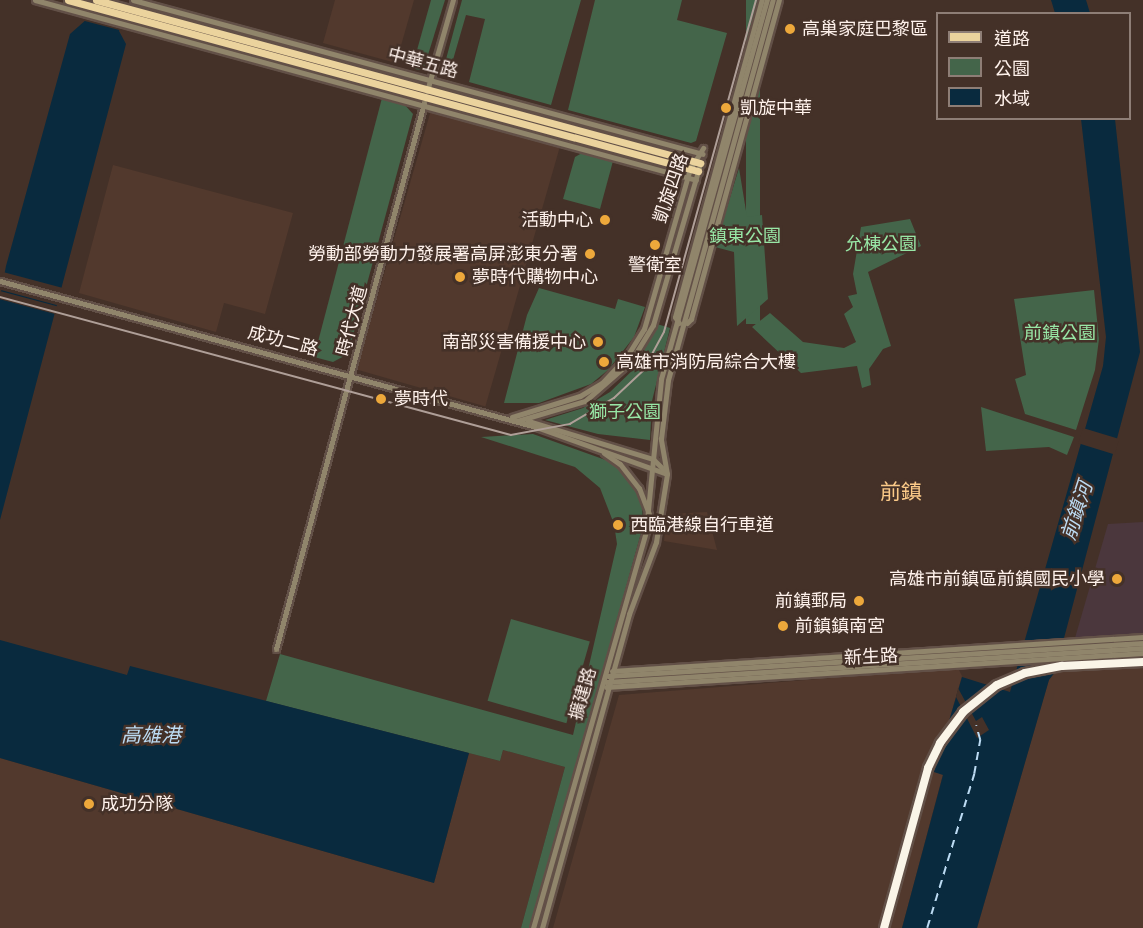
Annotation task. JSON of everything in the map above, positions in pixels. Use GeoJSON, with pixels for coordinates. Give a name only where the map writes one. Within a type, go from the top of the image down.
{"type":"FeatureCollection","features":[{"type":"Feature","properties":{"kind":"highway"},"geometry":{"type":"LineString","coordinates":[[886,928],[934,764],[967,712],[993,692],[1029,675],[1059,669],[1143,664]]}},
{"type":"Feature","properties":{"kind":"main road"},"geometry":{"type":"LineString","coordinates":[[68,0],[132,13]]}},
{"type":"Feature","properties":{"kind":"main road"},"geometry":{"type":"LineString","coordinates":[[96,0],[132,13]]}},
{"type":"Feature","properties":{"kind":"main road","name":"中華五路"},"geometry":{"type":"LineString","coordinates":[[132,13],[290,56],[426,97],[698,171]]}},
{"type":"Feature","properties":{"kind":"main road","name":"中華五路"},"geometry":{"type":"LineString","coordinates":[[426,97],[697,162]]}},
{"type":"Feature","properties":{"kind":"street","name":"中華五路"},"geometry":{"type":"LineString","coordinates":[[35,0],[287,69],[426,97],[696,180]]}},
{"type":"Feature","properties":{"kind":"street","name":"中華五路"},"geometry":{"type":"LineString","coordinates":[[134,0],[700,153]]}},
{"type":"Feature","properties":{"kind":"street","name":"時代大道"},"geometry":{"type":"LineString","coordinates":[[276,649],[353,376],[453,0]]}},
{"type":"Feature","properties":{"kind":"street","name":"凱旋四路"},"geometry":{"type":"LineString","coordinates":[[682,323],[675,317],[762,0]]}},
{"type":"Feature","properties":{"kind":"street"},"geometry":{"type":"LineString","coordinates":[[668,474],[661,439],[668,380],[767,0]]}},
{"type":"Feature","properties":{"kind":"street"},"geometry":{"type":"LineString","coordinates":[[682,323],[773,0]]}},
{"type":"Feature","properties":{"kind":"street"},"geometry":{"type":"LineString","coordinates":[[682,323],[691,319],[779,0]]}},
{"type":"Feature","properties":{"kind":"street"},"geometry":{"type":"LineString","coordinates":[[287,69],[290,56]]}},
{"type":"Feature","properties":{"kind":"street","name":"凱旋四路"},"geometry":{"type":"LineString","coordinates":[[511,419],[525,420],[585,401],[631,361],[653,325],[696,180],[700,153]]}},
{"type":"Feature","properties":{"kind":"street","name":"凱旋四路"},"geometry":{"type":"LineString","coordinates":[[511,419],[580,396],[602,383],[627,356],[649,314],[687,177],[690,169],[697,162]]}},
{"type":"Feature","properties":{"kind":"street","name":"成功二路"},"geometry":{"type":"LineString","coordinates":[[0,281],[511,419],[668,474]]}},
{"type":"Feature","properties":{"kind":"street","name":"擴建路"},"geometry":{"type":"LineString","coordinates":[[533,928],[649,515],[661,379],[682,323]]}},
{"type":"Feature","properties":{"kind":"street"},"geometry":{"type":"LineString","coordinates":[[525,420],[653,459],[668,474]]}},
{"type":"Feature","properties":{"kind":"street"},"geometry":{"type":"LineString","coordinates":[[594,447],[629,474],[639,488],[649,515]]}},
{"type":"Feature","properties":{"kind":"street","name":"擴建路"},"geometry":{"type":"LineString","coordinates":[[542,928],[610,679],[656,542],[668,474]]}},
{"type":"Feature","properties":{"kind":"street","name":"新生路"},"geometry":{"type":"LineString","coordinates":[[1016,654],[1064,642],[1143,637]]}},
{"type":"Feature","properties":{"kind":"street","name":"新生路"},"geometry":{"type":"LineString","coordinates":[[602,679],[1006,644],[1016,654],[1060,654],[1143,646]]}},
{"type":"Feature","properties":{"kind":"street","name":"新生路"},"geometry":{"type":"LineString","coordinates":[[602,679],[1016,654],[1143,653]]}},
{"type":"Feature","properties":{"kind":"shaded area"},"geometry":{"type":"Polygon","coordinates":[[[335,0],[414,0],[396,63],[323,43],[335,0]]]}},
{"type":"Feature","properties":{"kind":"shaded area"},"geometry":{"type":"Polygon","coordinates":[[[431,110],[560,147],[485,406],[357,370],[431,110]]]}},
{"type":"Feature","properties":{"kind":"shaded area"},"geometry":{"type":"Polygon","coordinates":[[[113,165],[293,213],[265,314],[224,303],[216,332],[79,293],[113,165]]]}},
{"type":"Feature","properties":{"kind":"shaded area"},"geometry":{"type":"Polygon","coordinates":[[[707,512],[717,550],[664,541],[667,514],[707,512]]]}},
{"type":"Feature","properties":{"kind":"shaded area","name":"高雄市前鎮區前鎮國民小學"},"geometry":{"type":"Polygon","coordinates":[[[1143,522],[1143,634],[1075,638],[1108,524],[1143,522]]]}},
{"type":"Feature","properties":{"kind":"shaded area"},"geometry":{"type":"Polygon","coordinates":[[[1143,666],[1143,928],[977,928],[1049,679],[1055,672],[1143,666]]]}},
{"type":"Feature","properties":{"kind":"shaded area"},"geometry":{"type":"Polygon","coordinates":[[[958,668],[962,676],[934,772],[943,774],[902,928],[553,928],[619,695],[958,668]]]}},
{"type":"Feature","properties":{"kind":"shaded area"},"geometry":{"type":"Polygon","coordinates":[[[503,750],[565,767],[521,928],[0,928],[0,758],[434,883],[469,753],[500,761],[503,750]]]}},
{"type":"Feature","properties":{"kind":"green space"},"geometry":{"type":"Polygon","coordinates":[[[431,0],[445,0],[423,71],[412,68],[431,0]]]}},
{"type":"Feature","properties":{"kind":"green space"},"geometry":{"type":"Polygon","coordinates":[[[462,0],[581,0],[551,105],[469,82],[485,19],[466,15],[448,77],[442,74],[462,0]]]}},
{"type":"Feature","properties":{"kind":"green space"},"geometry":{"type":"Polygon","coordinates":[[[595,0],[682,0],[677,20],[727,33],[696,141],[691,143],[568,110],[595,0]]]}},
{"type":"Feature","properties":{"kind":"green space"},"geometry":{"type":"Polygon","coordinates":[[[746,0],[760,0],[760,324],[746,324],[746,0]]]}},
{"type":"Feature","properties":{"kind":"green space"},"geometry":{"type":"Polygon","coordinates":[[[382,98],[404,104],[413,114],[348,354],[333,362],[314,357],[382,98]]]}},
{"type":"Feature","properties":{"kind":"green space"},"geometry":{"type":"Polygon","coordinates":[[[582,153],[613,161],[600,209],[563,199],[575,157],[582,153]]]}},
{"type":"Feature","properties":{"kind":"green space","name":"鎮東公園"},"geometry":{"type":"Polygon","coordinates":[[[739,168],[747,217],[762,215],[768,299],[737,326],[734,252],[715,247],[739,168]]]}},
{"type":"Feature","properties":{"kind":"green space","name":"允棟公園"},"geometry":{"type":"Polygon","coordinates":[[[910,219],[921,246],[868,272],[891,346],[883,349],[869,369],[871,385],[862,388],[857,366],[801,373],[752,327],[770,313],[803,342],[844,348],[856,342],[844,314],[853,307],[848,296],[857,294],[853,274],[861,227],[910,219]]]}},
{"type":"Feature","properties":{"kind":"green space"},"geometry":{"type":"Polygon","coordinates":[[[539,288],[615,309],[618,299],[645,307],[634,337],[608,370],[591,384],[539,403],[504,403],[527,315],[539,288]]]}},
{"type":"Feature","properties":{"kind":"green space","name":"前鎮公園"},"geometry":{"type":"Polygon","coordinates":[[[1094,290],[1099,339],[1095,370],[1076,430],[1025,414],[1015,379],[1026,375],[1014,299],[1094,290]]]}},
{"type":"Feature","properties":{"kind":"green space","name":"獅子公園"},"geometry":{"type":"Polygon","coordinates":[[[657,324],[670,328],[652,401],[650,440],[598,434],[545,420],[583,408],[610,392],[635,368],[657,324]]]}},
{"type":"Feature","properties":{"kind":"green space"},"geometry":{"type":"Polygon","coordinates":[[[981,407],[1074,437],[1067,455],[1049,447],[986,451],[981,407]]]}},
{"type":"Feature","properties":{"kind":"green space"},"geometry":{"type":"Polygon","coordinates":[[[533,434],[614,463],[632,483],[642,503],[643,526],[531,928],[521,928],[565,767],[503,750],[500,761],[266,701],[280,654],[573,735],[617,544],[614,524],[600,488],[575,467],[481,437],[533,434]]]}},
{"type":"Feature","properties":{"kind":"green space"},"geometry":{"type":"Polygon","coordinates":[[[511,619],[590,642],[566,723],[488,701],[511,619]]]}},
{"type":"Feature","properties":{"kind":"water"},"geometry":{"type":"Polygon","coordinates":[[[128,0],[119,31],[126,44],[0,520],[0,297],[6,266],[70,34],[87,19],[128,0]]]}},
{"type":"Feature","properties":{"kind":"water"},"geometry":{"type":"Polygon","coordinates":[[[1051,0],[1086,0],[1090,12],[1055,12],[1051,0]]]}},
{"type":"Feature","properties":{"kind":"water","name":"前鎮河"},"geometry":{"type":"Polygon","coordinates":[[[1081,120],[1115,120],[1140,352],[1055,672],[1049,680],[977,928],[902,928],[943,775],[934,772],[962,677],[1010,692],[1103,366],[1106,337],[1081,120]]]}},
{"type":"Feature","properties":{"kind":"water","name":"高雄港"},"geometry":{"type":"Polygon","coordinates":[[[0,640],[127,675],[130,666],[469,753],[434,883],[0,758],[0,640]]]}},
{"type":"Feature","properties":{"kind":"pier"},"geometry":{"type":"Polygon","coordinates":[[[89,0],[131,0],[123,31],[81,20],[89,0]]]}},
{"type":"Feature","properties":{"kind":"pier"},"geometry":{"type":"Polygon","coordinates":[[[3,272],[64,288],[59,306],[0,290],[3,272]]]}},
{"type":"Feature","properties":{"kind":"pier"},"geometry":{"type":"Polygon","coordinates":[[[0,291],[58,307],[56,314],[0,299],[0,291]]]}},
{"type":"Feature","properties":{"kind":"pier"},"geometry":{"type":"Polygon","coordinates":[[[1083,428],[1119,439],[1115,454],[1078,443],[1083,428]]]}},
{"type":"Feature","properties":{"kind":"pier"},"geometry":{"type":"Polygon","coordinates":[[[958,688],[976,721],[982,717],[989,730],[977,738],[956,697],[958,688]]]}},
{"type":"Feature","properties":{"kind":"ferry route"},"geometry":{"type":"LineString","coordinates":[[927,928],[974,774],[980,740],[976,726]]}},
{"type":"Feature","properties":{"kind":"tram line"},"geometry":{"type":"LineString","coordinates":[[0,297],[511,435],[570,424],[614,398],[643,371],[664,332],[756,0]]}},
{"type":"Feature","properties":{"kind":"place","name":"高巢家庭巴黎區"},"geometry":{"type":"Point","coordinates":[790,29]}},
{"type":"Feature","properties":{"kind":"place","name":"凱旋中華"},"geometry":{"type":"Point","coordinates":[726,108]}},
{"type":"Feature","properties":{"kind":"place","name":"活動中心"},"geometry":{"type":"Point","coordinates":[605,220]}},
{"type":"Feature","properties":{"kind":"place","name":"警衛室"},"geometry":{"type":"Point","coordinates":[655,245]}},
{"type":"Feature","properties":{"kind":"place","name":"勞動部勞動力發展署高屏澎東分署"},"geometry":{"type":"Point","coordinates":[590,254]}},
{"type":"Feature","properties":{"kind":"place","name":"夢時代購物中心"},"geometry":{"type":"Point","coordinates":[460,277]}},
{"type":"Feature","properties":{"kind":"place","name":"南部災害備援中心"},"geometry":{"type":"Point","coordinates":[598,342]}},
{"type":"Feature","properties":{"kind":"place","name":"高雄市消防局綜合大樓"},"geometry":{"type":"Point","coordinates":[604,362]}},
{"type":"Feature","properties":{"kind":"place","name":"夢時代"},"geometry":{"type":"Point","coordinates":[381,399]}},
{"type":"Feature","properties":{"kind":"place","name":"西臨港線自行車道"},"geometry":{"type":"Point","coordinates":[618,525]}},
{"type":"Feature","properties":{"kind":"place","name":"高雄市前鎮區前鎮國民小學"},"geometry":{"type":"Point","coordinates":[1117,579]}},
{"type":"Feature","properties":{"kind":"place","name":"前鎮郵局"},"geometry":{"type":"Point","coordinates":[859,601]}},
{"type":"Feature","properties":{"kind":"place","name":"前鎮鎮南宮"},"geometry":{"type":"Point","coordinates":[783,626]}},
{"type":"Feature","properties":{"kind":"place","name":"成功分隊"},"geometry":{"type":"Point","coordinates":[89,804]}},
{"type":"Feature","properties":{"kind":"district","name":"前鎮"},"geometry":{"type":"Point","coordinates":[901,492]}}]}
